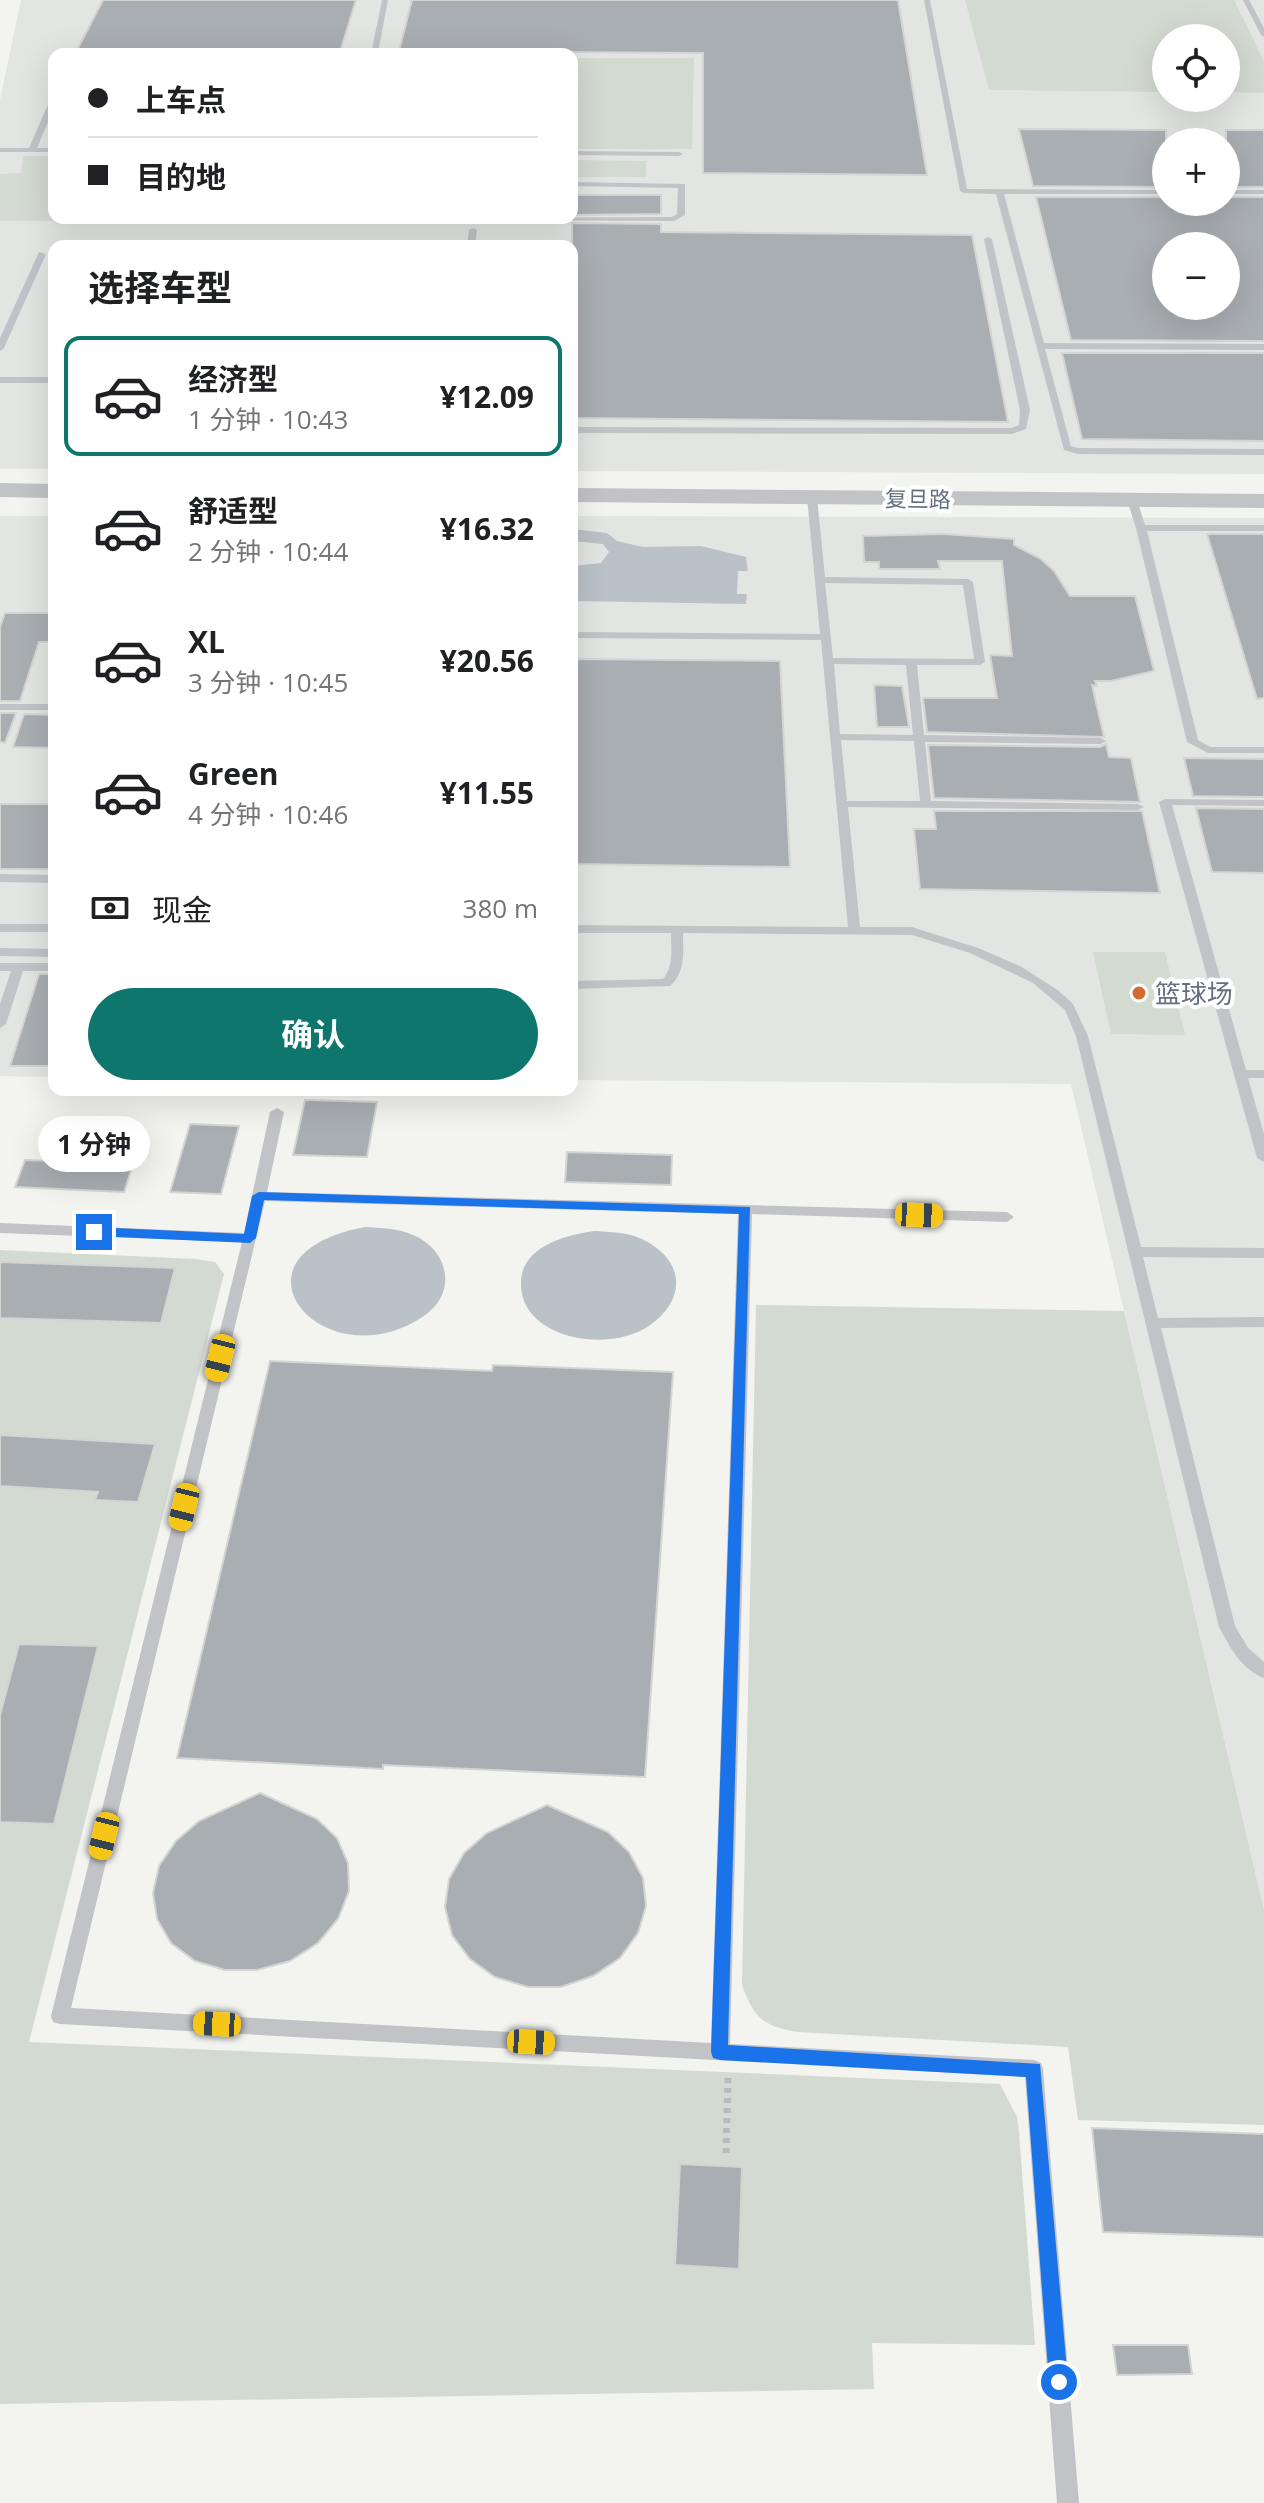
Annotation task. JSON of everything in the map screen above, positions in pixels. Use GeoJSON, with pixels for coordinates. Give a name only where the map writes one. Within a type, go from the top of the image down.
{"type":"FeatureCollection","features":[{"type":"Feature","properties":{"kind":"street"},"geometry":{"type":"LineString","coordinates":[[0,490],[48,491]]}},
{"type":"Feature","properties":{"kind":"street","name":"复旦路"},"geometry":{"type":"LineString","coordinates":[[578,495],[1264,501]]}},
{"type":"Feature","properties":{"kind":"lane"},"geometry":{"type":"LineString","coordinates":[[375,48],[385,0]]}},
{"type":"Feature","properties":{"kind":"lane"},"geometry":{"type":"LineString","coordinates":[[927,0],[964,191],[1152,192]]}},
{"type":"Feature","properties":{"kind":"lane"},"geometry":{"type":"LineString","coordinates":[[1246,0],[1264,35]]}},
{"type":"Feature","properties":{"kind":"lane"},"geometry":{"type":"LineString","coordinates":[[32,150],[48,114]]}},
{"type":"Feature","properties":{"kind":"lane"},"geometry":{"type":"LineString","coordinates":[[0,150],[48,150]]}},
{"type":"Feature","properties":{"kind":"lane"},"geometry":{"type":"LineString","coordinates":[[578,153],[679,154]]}},
{"type":"Feature","properties":{"kind":"lane"},"geometry":{"type":"LineString","coordinates":[[578,184],[682,186],[683,209],[681,215],[674,219],[578,218]]}},
{"type":"Feature","properties":{"kind":"lane"},"geometry":{"type":"LineString","coordinates":[[999,191],[1067,448],[1078,451],[1264,452]]}},
{"type":"Feature","properties":{"kind":"lane"},"geometry":{"type":"LineString","coordinates":[[1240,192],[1264,192]]}},
{"type":"Feature","properties":{"kind":"lane"},"geometry":{"type":"LineString","coordinates":[[472,240],[473,230]]}},
{"type":"Feature","properties":{"kind":"lane"},"geometry":{"type":"LineString","coordinates":[[578,430],[1012,431],[1023,427],[1025,410],[988,239]]}},
{"type":"Feature","properties":{"kind":"lane"},"geometry":{"type":"LineString","coordinates":[[1,341],[42,254]]}},
{"type":"Feature","properties":{"kind":"lane"},"geometry":{"type":"LineString","coordinates":[[1040,346],[1264,347]]}},
{"type":"Feature","properties":{"kind":"lane"},"geometry":{"type":"LineString","coordinates":[[0,380],[48,380]]}},
{"type":"Feature","properties":{"kind":"lane"},"geometry":{"type":"LineString","coordinates":[[812,497],[854,930]]}},
{"type":"Feature","properties":{"kind":"lane"},"geometry":{"type":"LineString","coordinates":[[1132,500],[1193,742],[1208,750],[1264,750]]}},
{"type":"Feature","properties":{"kind":"lane"},"geometry":{"type":"LineString","coordinates":[[1141,528],[1264,528]]}},
{"type":"Feature","properties":{"kind":"lane"},"geometry":{"type":"LineString","coordinates":[[820,580],[968,582],[980,662],[828,661]]}},
{"type":"Feature","properties":{"kind":"lane"},"geometry":{"type":"LineString","coordinates":[[578,635],[826,637]]}},
{"type":"Feature","properties":{"kind":"lane"},"geometry":{"type":"LineString","coordinates":[[911,662],[926,805]]}},
{"type":"Feature","properties":{"kind":"lane"},"geometry":{"type":"LineString","coordinates":[[0,707],[48,707]]}},
{"type":"Feature","properties":{"kind":"lane"},"geometry":{"type":"LineString","coordinates":[[835,737],[1100,741]]}},
{"type":"Feature","properties":{"kind":"lane"},"geometry":{"type":"LineString","coordinates":[[1264,803],[1165,802],[1264,1158]]}},
{"type":"Feature","properties":{"kind":"lane"},"geometry":{"type":"LineString","coordinates":[[841,804],[1138,807]]}},
{"type":"Feature","properties":{"kind":"lane"},"geometry":{"type":"LineString","coordinates":[[0,878],[48,879]]}},
{"type":"Feature","properties":{"kind":"lane"},"geometry":{"type":"LineString","coordinates":[[0,928],[48,928]]}},
{"type":"Feature","properties":{"kind":"lane"},"geometry":{"type":"LineString","coordinates":[[578,929],[912,931],[947,940],[1024,974],[1050,989],[1071,1010],[1082,1036],[1227,1627],[1242,1653],[1264,1671]]}},
{"type":"Feature","properties":{"kind":"lane"},"geometry":{"type":"LineString","coordinates":[[578,985],[666,983],[676,970],[677,930]]}},
{"type":"Feature","properties":{"kind":"lane"},"geometry":{"type":"LineString","coordinates":[[0,952],[48,953]]}},
{"type":"Feature","properties":{"kind":"lane"},"geometry":{"type":"LineString","coordinates":[[0,967],[48,967]]}},
{"type":"Feature","properties":{"kind":"lane"},"geometry":{"type":"LineString","coordinates":[[0,1024],[18,967]]}},
{"type":"Feature","properties":{"kind":"lane"},"geometry":{"type":"LineString","coordinates":[[1241,1074],[1264,1074]]}},
{"type":"Feature","properties":{"kind":"lane"},"geometry":{"type":"LineString","coordinates":[[277,1112],[250,1238],[60,2016],[1034,2069],[1068,2503]]}},
{"type":"Feature","properties":{"kind":"lane"},"geometry":{"type":"LineString","coordinates":[[259,1196],[1007,1217]]}},
{"type":"Feature","properties":{"kind":"lane"},"geometry":{"type":"LineString","coordinates":[[724,2052],[745,1210]]}},
{"type":"Feature","properties":{"kind":"lane"},"geometry":{"type":"LineString","coordinates":[[0,1228],[250,1238]]}},
{"type":"Feature","properties":{"kind":"lane"},"geometry":{"type":"LineString","coordinates":[[1135,1252],[1264,1253]]}},
{"type":"Feature","properties":{"kind":"lane"},"geometry":{"type":"LineString","coordinates":[[1152,1323],[1264,1322]]}},
{"type":"Feature","properties":{"kind":"path"},"geometry":{"type":"LineString","coordinates":[[724,2052],[726,2153]]}},
{"type":"Feature","properties":{"kind":"shaded area"},"geometry":{"type":"Polygon","coordinates":[[[21,0],[1264,0],[1264,474],[578,471],[578,240],[48,240],[48,469],[0,469],[0,100],[21,0]]]}},
{"type":"Feature","properties":{"kind":"shaded area"},"geometry":{"type":"Polygon","coordinates":[[[965,0],[1234,0],[1264,61],[1264,93],[1240,92],[1240,24],[1152,24],[1152,92],[989,90],[965,0]]]}},
{"type":"Feature","properties":{"kind":"shaded area"},"geometry":{"type":"Polygon","coordinates":[[[578,58],[694,58],[692,149],[578,149],[578,58]]]}},
{"type":"Feature","properties":{"kind":"shaded area"},"geometry":{"type":"Polygon","coordinates":[[[23,156],[48,156],[48,221],[0,221],[0,174],[21,173],[23,156]]]}},
{"type":"Feature","properties":{"kind":"shaded area"},"geometry":{"type":"Polygon","coordinates":[[[578,160],[646,161],[646,177],[578,177],[578,160]]]}},
{"type":"Feature","properties":{"kind":"shaded area"},"geometry":{"type":"Polygon","coordinates":[[[0,516],[48,516],[48,1077],[0,1076],[0,516]]]}},
{"type":"Feature","properties":{"kind":"shaded area"},"geometry":{"type":"Polygon","coordinates":[[[578,516],[1264,518],[1264,1910],[1071,1084],[578,1080],[578,516]]]}},
{"type":"Feature","properties":{"kind":"shaded area"},"geometry":{"type":"Polygon","coordinates":[[[578,530],[607,533],[617,541],[643,547],[701,546],[746,557],[748,571],[738,571],[737,594],[747,594],[746,604],[578,601],[578,565],[601,563],[609,552],[603,544],[578,542],[578,530]]]}},
{"type":"Feature","properties":{"kind":"shaded area","name":"篮球场"},"geometry":{"type":"Polygon","coordinates":[[[1093,952],[1165,952],[1185,1035],[1111,1034],[1093,952]]]}},
{"type":"Feature","properties":{"kind":"shaded area"},"geometry":{"type":"Polygon","coordinates":[[[365,1227],[401,1231],[425,1242],[441,1261],[445,1284],[435,1307],[424,1316],[386,1333],[351,1335],[321,1325],[300,1308],[291,1285],[297,1262],[320,1242],[365,1227]]]}},
{"type":"Feature","properties":{"kind":"shaded area"},"geometry":{"type":"Polygon","coordinates":[[[594,1231],[642,1239],[656,1247],[673,1268],[676,1279],[671,1303],[650,1325],[637,1332],[605,1339],[571,1336],[542,1323],[525,1303],[521,1288],[523,1271],[536,1252],[558,1240],[594,1231]]]}},
{"type":"Feature","properties":{"kind":"shaded area"},"geometry":{"type":"Polygon","coordinates":[[[0,1250],[196,1259],[215,1262],[224,1274],[29,2042],[1000,2084],[1017,2117],[1035,2345],[872,2343],[874,2389],[0,2404],[0,1250]]]}},
{"type":"Feature","properties":{"kind":"shaded area"},"geometry":{"type":"Polygon","coordinates":[[[756,1305],[1124,1311],[1264,1910],[1264,2125],[1078,2120],[1068,2047],[798,2032],[776,2027],[761,2019],[751,2005],[742,1985],[756,1305]]]}},
{"type":"Feature","properties":{"kind":"building"},"geometry":{"type":"Polygon","coordinates":[[[103,0],[356,0],[341,48],[78,48],[103,0]]]}},
{"type":"Feature","properties":{"kind":"building"},"geometry":{"type":"Polygon","coordinates":[[[412,0],[898,0],[927,175],[703,173],[703,53],[578,52],[578,48],[400,48],[412,0]]]}},
{"type":"Feature","properties":{"kind":"building"},"geometry":{"type":"Polygon","coordinates":[[[1019,129],[1152,130],[1152,187],[1033,186],[1019,129]]]}},
{"type":"Feature","properties":{"kind":"building"},"geometry":{"type":"Polygon","coordinates":[[[1240,130],[1264,130],[1264,187],[1240,187],[1240,130]]]}},
{"type":"Feature","properties":{"kind":"building"},"geometry":{"type":"Polygon","coordinates":[[[578,195],[661,195],[661,214],[578,215],[578,195]]]}},
{"type":"Feature","properties":{"kind":"building"},"geometry":{"type":"Polygon","coordinates":[[[1036,197],[1152,197],[1152,216],[1240,216],[1240,197],[1264,197],[1264,341],[1071,340],[1036,197]]]}},
{"type":"Feature","properties":{"kind":"building"},"geometry":{"type":"Polygon","coordinates":[[[578,223],[661,224],[661,232],[972,235],[1008,422],[578,418],[578,240],[572,240],[572,224],[578,223]]]}},
{"type":"Feature","properties":{"kind":"building"},"geometry":{"type":"Polygon","coordinates":[[[1062,353],[1264,353],[1264,441],[1082,439],[1062,353]]]}},
{"type":"Feature","properties":{"kind":"building"},"geometry":{"type":"Polygon","coordinates":[[[943,534],[1014,539],[1014,545],[1041,559],[1054,571],[1070,596],[1135,596],[1154,671],[1111,681],[1095,681],[1097,686],[1092,685],[1104,737],[927,732],[923,698],[997,698],[990,655],[1012,656],[1002,561],[938,561],[940,569],[879,569],[879,562],[864,562],[863,536],[943,534]]]}},
{"type":"Feature","properties":{"kind":"building"},"geometry":{"type":"Polygon","coordinates":[[[1207,534],[1264,534],[1264,698],[1257,699],[1207,534]]]}},
{"type":"Feature","properties":{"kind":"building"},"geometry":{"type":"Polygon","coordinates":[[[5,613],[48,613],[48,642],[39,642],[20,701],[0,701],[0,627],[5,613]]]}},
{"type":"Feature","properties":{"kind":"building"},"geometry":{"type":"Polygon","coordinates":[[[578,659],[780,661],[790,867],[578,864],[578,659]]]}},
{"type":"Feature","properties":{"kind":"building"},"geometry":{"type":"Polygon","coordinates":[[[874,685],[902,686],[909,727],[877,727],[874,685]]]}},
{"type":"Feature","properties":{"kind":"building"},"geometry":{"type":"Polygon","coordinates":[[[0,713],[16,713],[5,743],[0,742],[0,713]]]}},
{"type":"Feature","properties":{"kind":"building"},"geometry":{"type":"Polygon","coordinates":[[[24,714],[48,715],[48,748],[13,747],[24,714]]]}},
{"type":"Feature","properties":{"kind":"building"},"geometry":{"type":"Polygon","coordinates":[[[1106,744],[1109,757],[1131,758],[1140,802],[934,798],[928,745],[1100,747],[1106,744]]]}},
{"type":"Feature","properties":{"kind":"building"},"geometry":{"type":"Polygon","coordinates":[[[1184,758],[1264,759],[1264,797],[1193,796],[1184,758]]]}},
{"type":"Feature","properties":{"kind":"building"},"geometry":{"type":"Polygon","coordinates":[[[0,804],[48,804],[48,869],[0,869],[0,804]]]}},
{"type":"Feature","properties":{"kind":"building"},"geometry":{"type":"Polygon","coordinates":[[[1196,808],[1264,809],[1264,873],[1212,872],[1196,808]]]}},
{"type":"Feature","properties":{"kind":"building"},"geometry":{"type":"Polygon","coordinates":[[[934,811],[1142,811],[1160,893],[920,889],[914,829],[936,829],[934,811]]]}},
{"type":"Feature","properties":{"kind":"building"},"geometry":{"type":"Polygon","coordinates":[[[39,974],[48,974],[48,1066],[10,1066],[39,974]]]}},
{"type":"Feature","properties":{"kind":"building"},"geometry":{"type":"Polygon","coordinates":[[[305,1100],[377,1102],[367,1157],[293,1155],[305,1100]]]}},
{"type":"Feature","properties":{"kind":"building"},"geometry":{"type":"Polygon","coordinates":[[[190,1124],[239,1126],[221,1194],[170,1192],[190,1124]]]}},
{"type":"Feature","properties":{"kind":"building"},"geometry":{"type":"Polygon","coordinates":[[[567,1152],[672,1155],[671,1185],[565,1182],[567,1152]]]}},
{"type":"Feature","properties":{"kind":"building"},"geometry":{"type":"Polygon","coordinates":[[[25,1160],[133,1164],[124,1192],[15,1187],[25,1160]]]}},
{"type":"Feature","properties":{"kind":"building"},"geometry":{"type":"Polygon","coordinates":[[[0,1262],[175,1268],[161,1323],[0,1318],[0,1262]]]}},
{"type":"Feature","properties":{"kind":"building"},"geometry":{"type":"Polygon","coordinates":[[[270,1361],[492,1371],[493,1365],[673,1372],[645,1777],[383,1765],[383,1769],[177,1758],[270,1361]]]}},
{"type":"Feature","properties":{"kind":"building"},"geometry":{"type":"Polygon","coordinates":[[[0,1435],[155,1444],[138,1502],[95,1500],[98,1492],[0,1486],[0,1435]]]}},
{"type":"Feature","properties":{"kind":"building"},"geometry":{"type":"Polygon","coordinates":[[[19,1644],[98,1646],[54,1824],[0,1822],[0,1715],[19,1644]]]}},
{"type":"Feature","properties":{"kind":"building"},"geometry":{"type":"Polygon","coordinates":[[[260,1793],[317,1819],[337,1838],[348,1863],[349,1891],[338,1919],[318,1943],[290,1961],[257,1970],[225,1970],[195,1961],[171,1943],[157,1919],[153,1893],[159,1866],[176,1841],[199,1821],[260,1793]]]}},
{"type":"Feature","properties":{"kind":"building"},"geometry":{"type":"Polygon","coordinates":[[[547,1805],[608,1832],[629,1852],[643,1878],[646,1906],[638,1933],[620,1958],[593,1976],[561,1987],[528,1987],[495,1977],[470,1959],[452,1935],[445,1907],[449,1879],[464,1853],[487,1833],[547,1805]]]}},
{"type":"Feature","properties":{"kind":"building"},"geometry":{"type":"Polygon","coordinates":[[[1092,2128],[1264,2134],[1264,2237],[1103,2232],[1092,2128]]]}},
{"type":"Feature","properties":{"kind":"building"},"geometry":{"type":"Polygon","coordinates":[[[680,2164],[742,2167],[739,2269],[675,2265],[680,2164]]]}},
{"type":"Feature","properties":{"kind":"building"},"geometry":{"type":"Polygon","coordinates":[[[1113,2345],[1188,2345],[1192,2374],[1117,2375],[1113,2345]]]}},
{"type":"Feature","properties":{"kind":"place","name":"篮球场"},"geometry":{"type":"Point","coordinates":[1139,993]}},
{"type":"Feature","properties":{"kind":"route"},"geometry":{"type":"LineString","coordinates":[[94,1232],[250,1238],[259,1196],[745,1210],[720,2052],[1034,2069],[1059,2382]]}}]}
